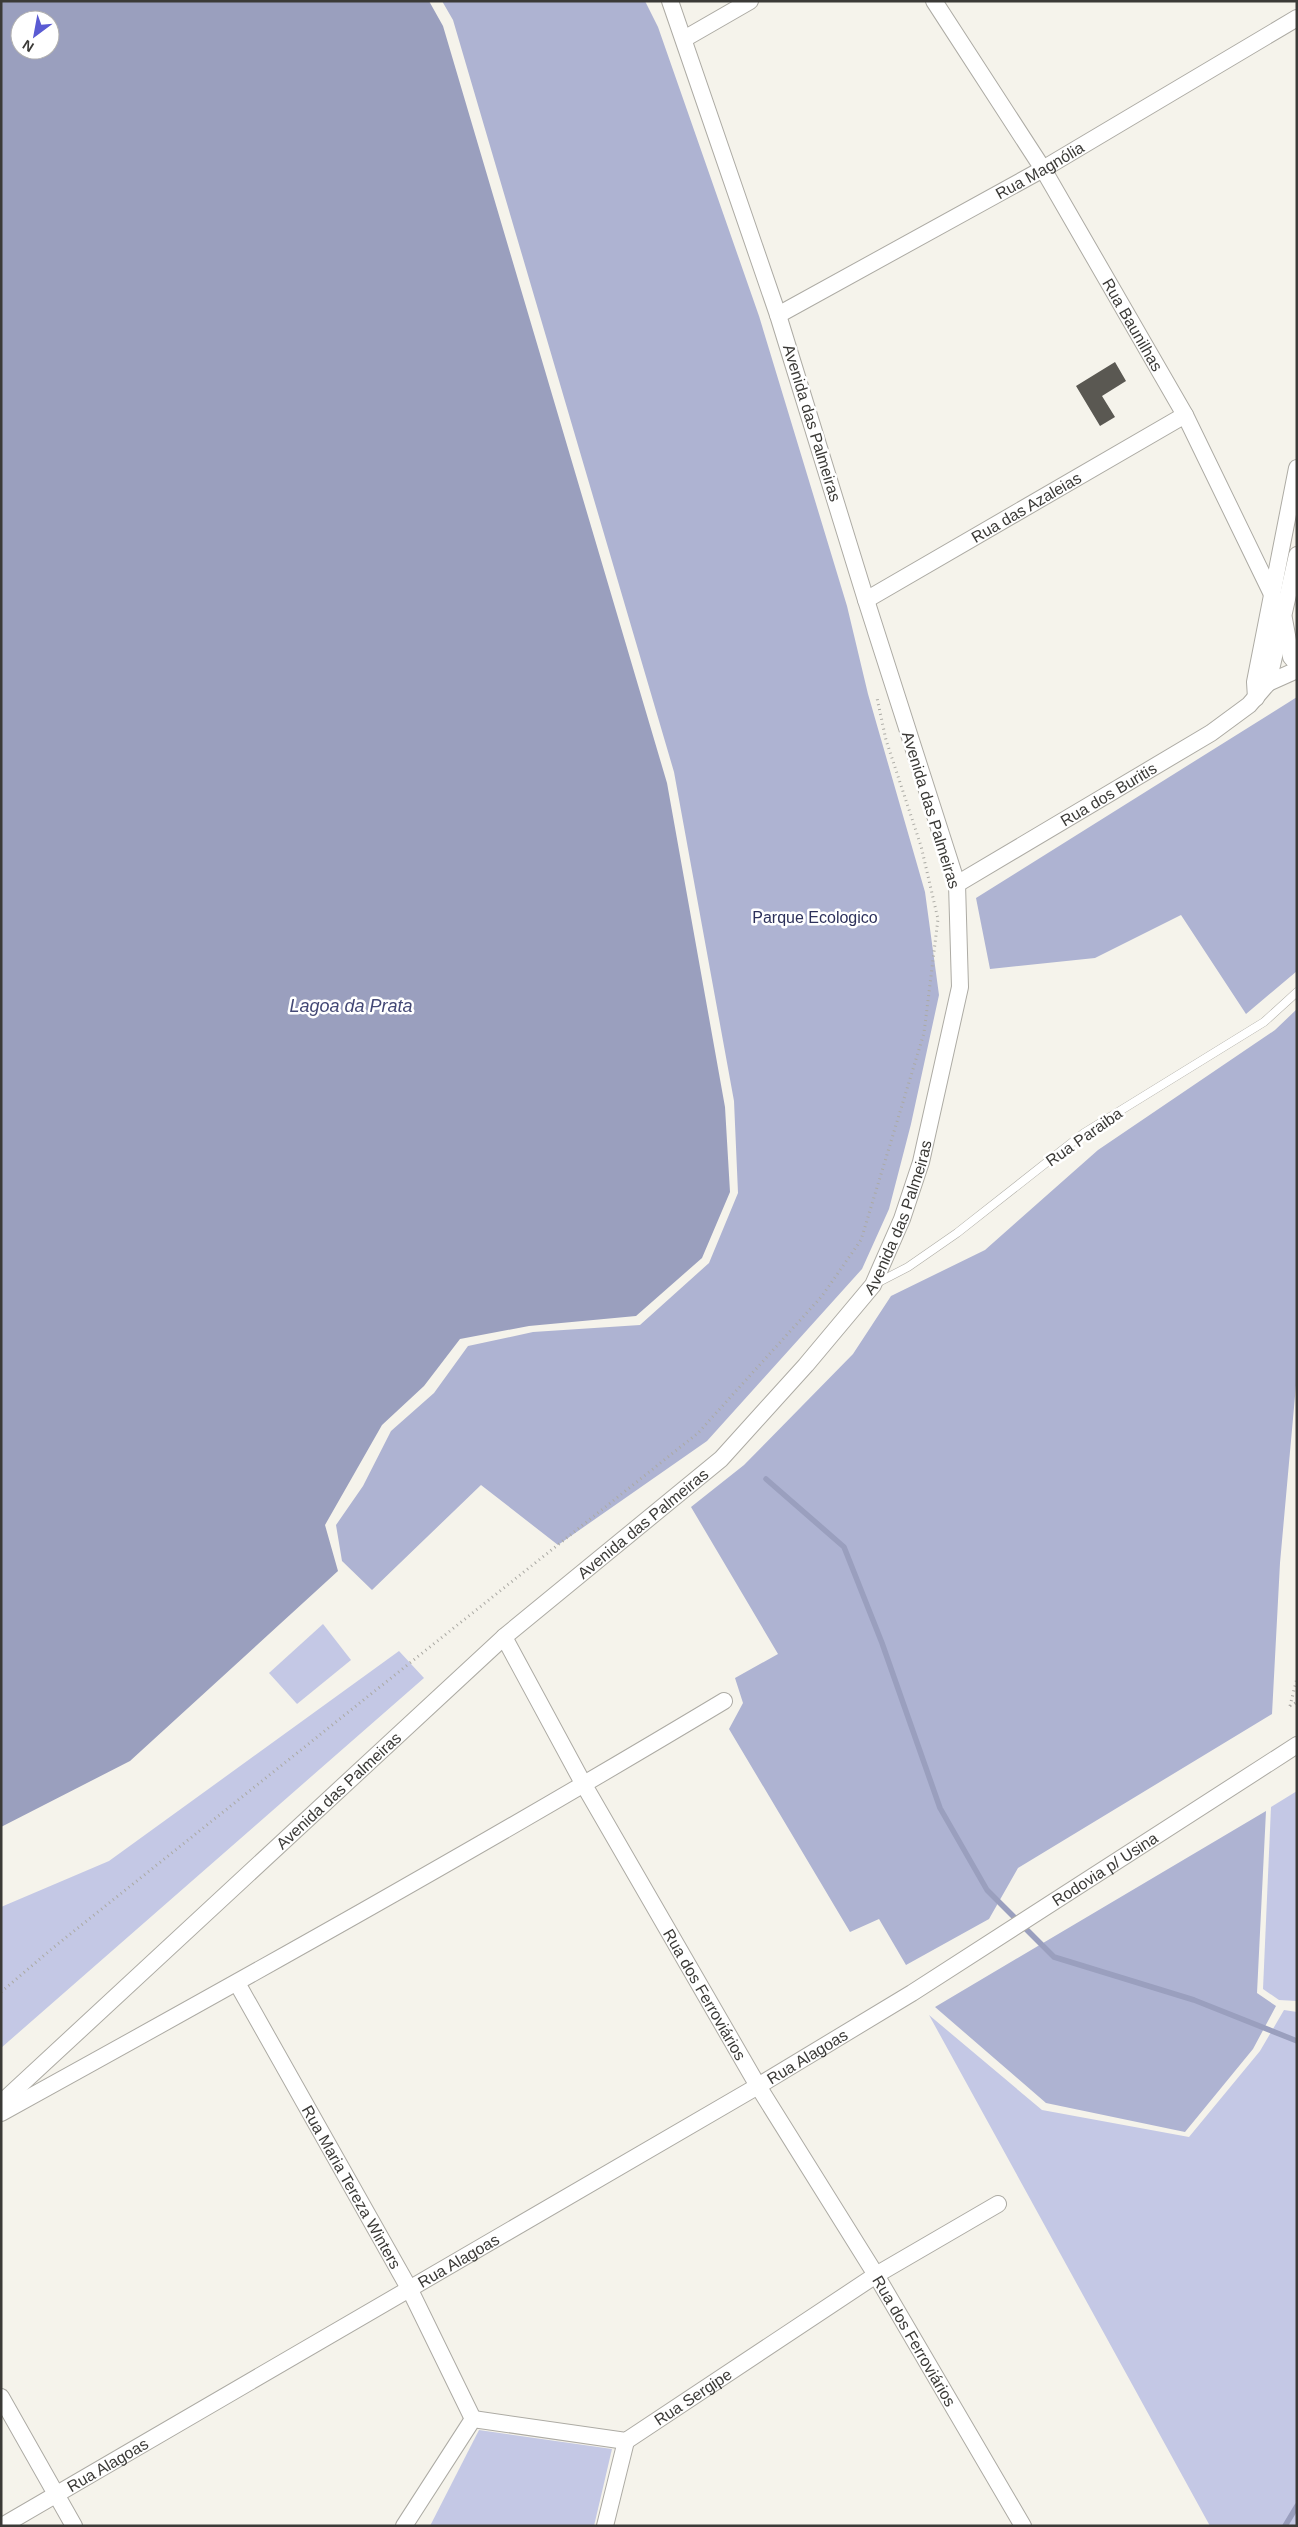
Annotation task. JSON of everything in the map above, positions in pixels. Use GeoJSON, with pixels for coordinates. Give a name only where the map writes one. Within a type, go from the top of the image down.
{"type":"FeatureCollection","features":[{"type":"Feature","properties":{"kind":"street","name":"Avenida das Palmeiras"},"geometry":{"type":"LineString","coordinates":[[1,2103],[504,1637],[721,1460],[806,1365],[873,1284],[902,1220],[921,1162],[960,986],[957,884],[866,600],[778,315],[670,1]]}},
{"type":"Feature","properties":{"kind":"street"},"geometry":{"type":"LineString","coordinates":[[684,39],[750,1]]}},
{"type":"Feature","properties":{"kind":"street","name":"Rua Baunilhas"},"geometry":{"type":"LineString","coordinates":[[934,1],[1043,169],[1185,415],[1284,619],[1295,660]]}},
{"type":"Feature","properties":{"kind":"street","name":"Rua Magnólia"},"geometry":{"type":"LineString","coordinates":[[778,315],[1043,169],[1297,18]]}},
{"type":"Feature","properties":{"kind":"street","name":"Rua das Azaleias"},"geometry":{"type":"LineString","coordinates":[[866,600],[1185,415]]}},
{"type":"Feature","properties":{"kind":"street"},"geometry":{"type":"LineString","coordinates":[[1267,660],[1273,596],[1297,468]]}},
{"type":"Feature","properties":{"kind":"street"},"geometry":{"type":"LineString","coordinates":[[1260,688],[1267,660],[1284,619],[1297,555]]}},
{"type":"Feature","properties":{"kind":"street"},"geometry":{"type":"LineString","coordinates":[[1267,660],[1295,660]]}},
{"type":"Feature","properties":{"kind":"street","name":"Rua dos Buritis"},"geometry":{"type":"LineString","coordinates":[[957,884],[1212,733],[1260,688],[1295,660]]}},
{"type":"Feature","properties":{"kind":"street","name":"Rua dos Ferroviários"},"geometry":{"type":"LineString","coordinates":[[504,1637],[584,1785],[758,2086],[876,2275],[1023,2526]]}},
{"type":"Feature","properties":{"kind":"street"},"geometry":{"type":"LineString","coordinates":[[1,2113],[237,1983],[584,1785],[724,1701]]}},
{"type":"Feature","properties":{"kind":"street","name":"Rodovia p/ Usina"},"geometry":{"type":"LineString","coordinates":[[912,1992],[1297,1745]]}},
{"type":"Feature","properties":{"kind":"street","name":"Rua Maria Tereza Winters"},"geometry":{"type":"LineString","coordinates":[[237,1983],[410,2290],[473,2419]]}},
{"type":"Feature","properties":{"kind":"street","name":"Rua Alagoas"},"geometry":{"type":"LineString","coordinates":[[2,2526],[758,2086],[912,1992]]}},
{"type":"Feature","properties":{"kind":"street","name":"Rua Sergipe"},"geometry":{"type":"LineString","coordinates":[[626,2441],[876,2275],[998,2204]]}},
{"type":"Feature","properties":{"kind":"street"},"geometry":{"type":"LineString","coordinates":[[1,2397],[74,2526]]}},
{"type":"Feature","properties":{"kind":"street"},"geometry":{"type":"LineString","coordinates":[[404,2526],[473,2419],[626,2441],[605,2526]]}},
{"type":"Feature","properties":{"kind":"lane","name":"Rua Paraiba"},"geometry":{"type":"LineString","coordinates":[[873,1284],[908,1267],[957,1233],[1084,1133],[1264,1022],[1297,992]]}},
{"type":"Feature","properties":{"kind":"path"},"geometry":{"type":"LineString","coordinates":[[1,1992],[54,1947],[698,1434],[822,1296],[861,1240],[924,1033],[938,919],[921,846],[886,740],[876,692]]}},
{"type":"Feature","properties":{"kind":"path"},"geometry":{"type":"LineString","coordinates":[[1297,1678],[1290,1706],[1297,1702]]}},
{"type":"Feature","properties":{"kind":"shaded area"},"geometry":{"type":"Polygon","coordinates":[[[323,1624],[351,1660],[297,1704],[269,1673],[323,1624]]]}},
{"type":"Feature","properties":{"kind":"shaded area"},"geometry":{"type":"Polygon","coordinates":[[[399,1651],[424,1678],[1,2048],[1,1907],[109,1861],[399,1651]]]}},
{"type":"Feature","properties":{"kind":"shaded area"},"geometry":{"type":"Polygon","coordinates":[[[1297,1791],[1297,2001],[1279,2000],[1263,1989],[1271,1807],[1297,1791]]]}},
{"type":"Feature","properties":{"kind":"shaded area"},"geometry":{"type":"Polygon","coordinates":[[[1284,2010],[1297,2012],[1297,2526],[1210,2526],[929,2015],[1042,2110],[1189,2137],[1260,2051],[1284,2010]]]}},
{"type":"Feature","properties":{"kind":"shaded area"},"geometry":{"type":"Polygon","coordinates":[[[479,2430],[612,2449],[594,2526],[430,2526],[479,2430]]]}},
{"type":"Feature","properties":{"kind":"green space","name":"Parque Ecologico"},"geometry":{"type":"Polygon","coordinates":[[[442,1],[645,1],[658,27],[759,316],[847,606],[868,694],[925,892],[939,995],[911,1124],[889,1209],[862,1269],[707,1441],[558,1545],[481,1485],[372,1590],[342,1561],[336,1525],[363,1486],[391,1431],[434,1393],[468,1346],[533,1332],[640,1325],[709,1263],[738,1193],[734,1101],[674,772],[453,20],[442,1]]]}},
{"type":"Feature","properties":{"kind":"green space"},"geometry":{"type":"Polygon","coordinates":[[[1297,697],[1297,971],[1246,1014],[1181,915],[1095,958],[990,969],[976,898],[1297,697]]]}},
{"type":"Feature","properties":{"kind":"green space"},"geometry":{"type":"Polygon","coordinates":[[[1297,1009],[1297,1374],[1280,1563],[1272,1714],[1018,1868],[989,1919],[906,1965],[879,1919],[850,1932],[729,1729],[743,1703],[735,1678],[778,1654],[691,1507],[744,1465],[853,1354],[891,1296],[985,1250],[1098,1150],[1275,1030],[1297,1009]]]}},
{"type":"Feature","properties":{"kind":"green space"},"geometry":{"type":"Polygon","coordinates":[[[1266,1811],[1257,1993],[1276,2006],[1253,2049],[1185,2132],[1046,2103],[935,2007],[1266,1811]]]}},
{"type":"Feature","properties":{"kind":"water","name":"Lagoa da Prata"},"geometry":{"type":"Polygon","coordinates":[[[1,1],[429,1],[443,26],[667,783],[725,1107],[730,1192],[702,1258],[636,1316],[529,1326],[460,1339],[424,1386],[382,1425],[325,1525],[338,1571],[130,1761],[1,1827],[1,1]]]}},
{"type":"Feature","properties":{"kind":"building"},"geometry":{"type":"Polygon","coordinates":[[[1115,362],[1126,381],[1102,396],[1115,417],[1100,426],[1076,386],[1115,362]]]}},
{"type":"Feature","properties":{"kind":"waterway"},"geometry":{"type":"LineString","coordinates":[[766,1479],[844,1547],[882,1643],[940,1808],[987,1890],[1054,1957],[1194,2000],[1297,2041]]}},
{"type":"Feature","properties":{"kind":"waterway"},"geometry":{"type":"LineString","coordinates":[[1285,2526],[1297,2506]]}}]}
